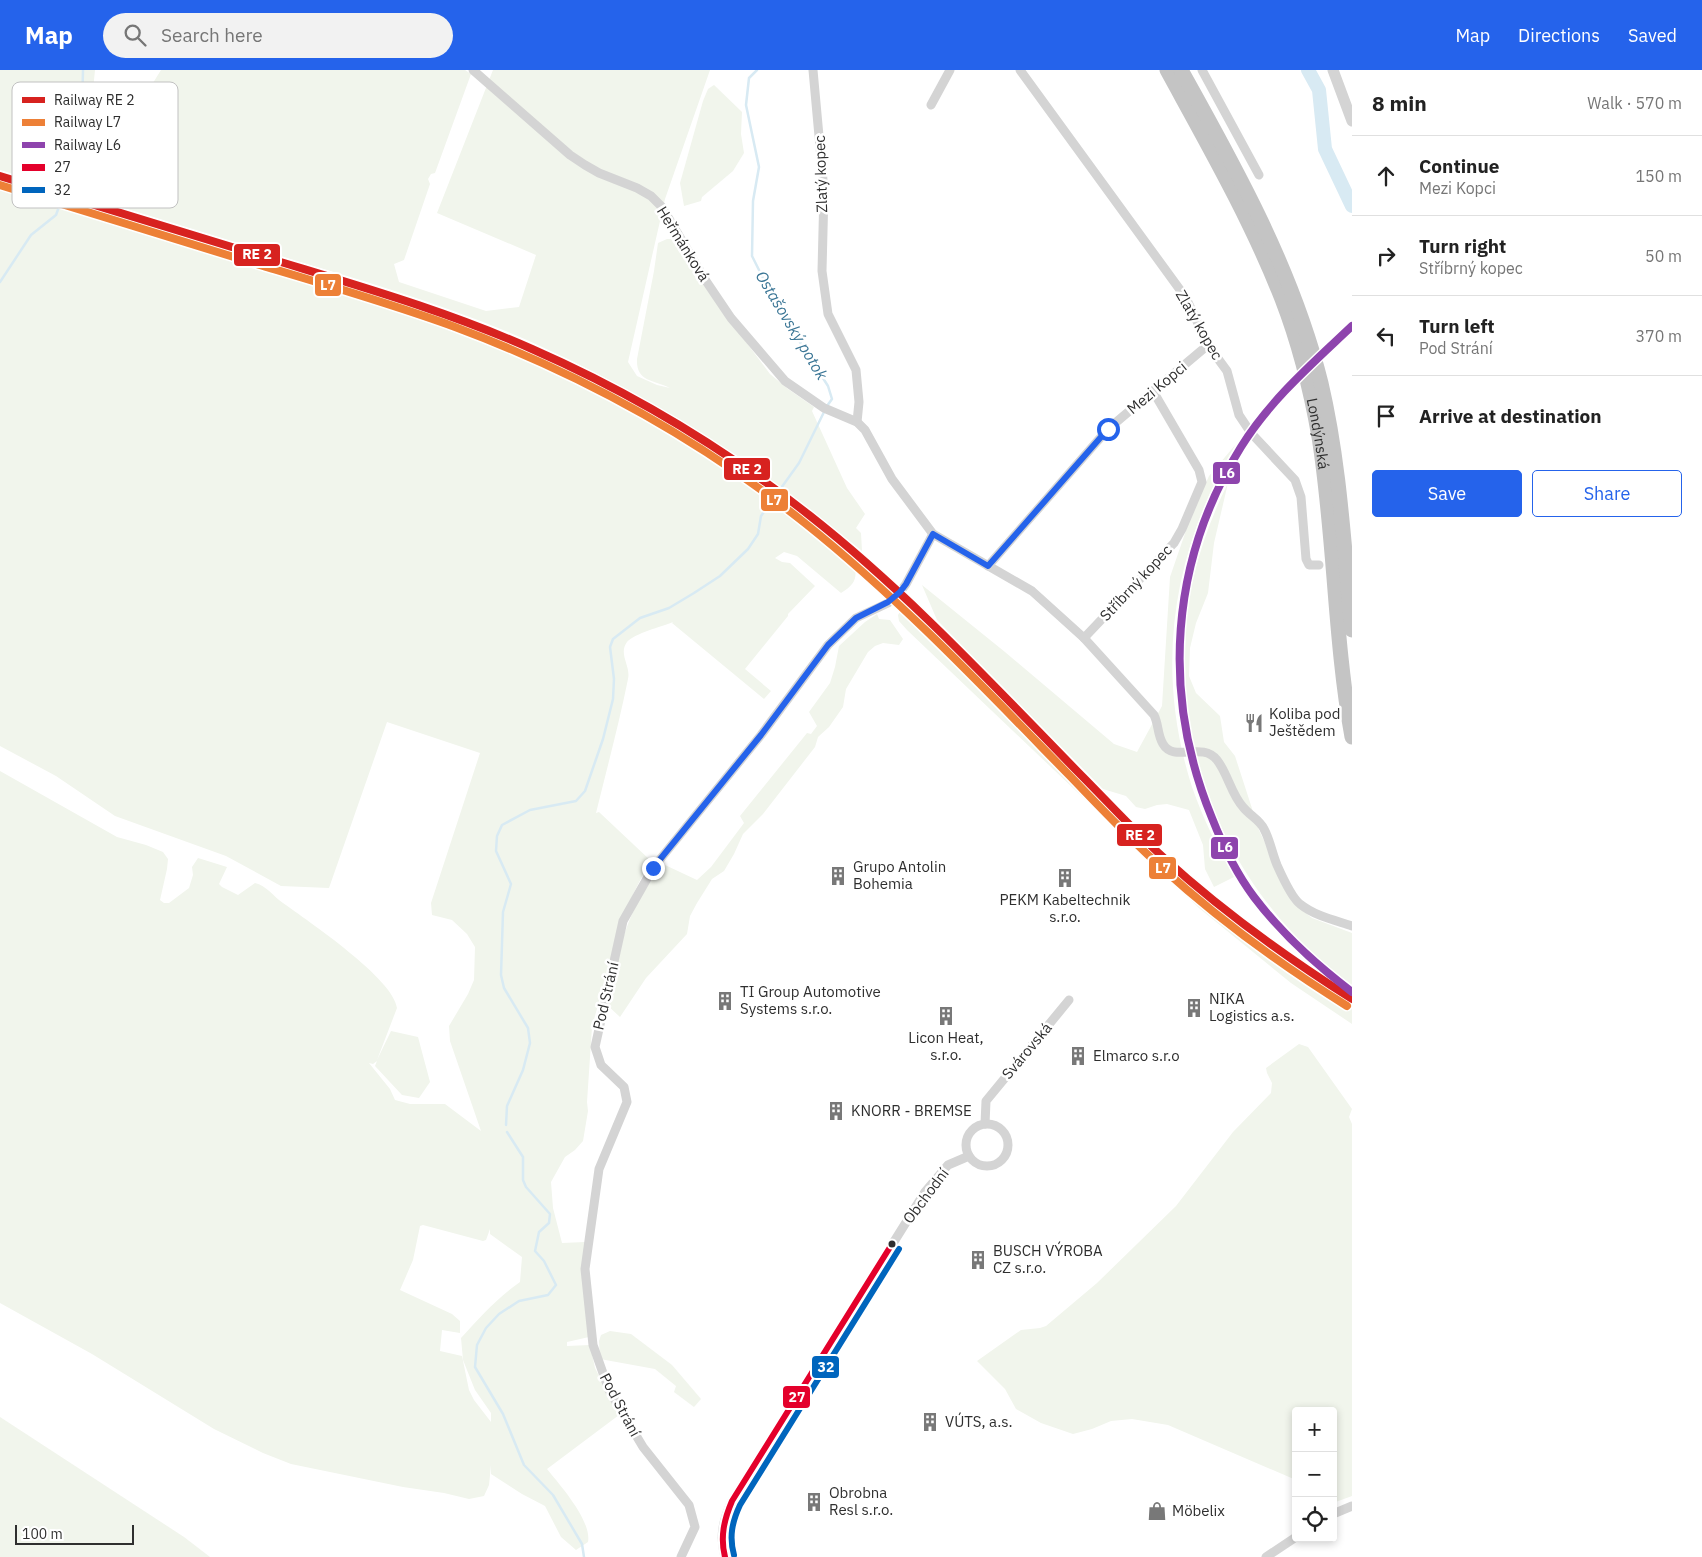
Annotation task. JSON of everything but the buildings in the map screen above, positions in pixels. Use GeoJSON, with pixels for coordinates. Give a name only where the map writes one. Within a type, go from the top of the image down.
{"type":"FeatureCollection","features":[{"type":"Feature","properties":{"kind":"highway","name":"Londýnská"},"geometry":{"type":"LineString","coordinates":[[1167,70],[1256,239],[1282,300],[1308,383],[1319,437],[1343,673],[1352,737]]}},
{"type":"Feature","properties":{"kind":"highway","name":"Londýnská"},"geometry":{"type":"LineString","coordinates":[[1181,70],[1276,250],[1301,316],[1321,383],[1333,448],[1342,519],[1352,630]]}},
{"type":"Feature","properties":{"kind":"street","name":"Heřmánková"},"geometry":{"type":"LineString","coordinates":[[473,70],[585,166],[651,196],[662,208],[706,282],[731,318],[785,381],[824,408],[857,422]]}},
{"type":"Feature","properties":{"kind":"street","name":"Zlatý kopec"},"geometry":{"type":"LineString","coordinates":[[813,70],[824,191],[823,280],[828,314],[856,370],[859,402],[857,422]]}},
{"type":"Feature","properties":{"kind":"street"},"geometry":{"type":"LineString","coordinates":[[930,105],[950,70]]}},
{"type":"Feature","properties":{"kind":"street","name":"Zlatý kopec"},"geometry":{"type":"LineString","coordinates":[[1020,70],[1186,298],[1208,345],[1227,371],[1239,415],[1251,433],[1295,480],[1301,497],[1306,559],[1308,565],[1318,566]]}},
{"type":"Feature","properties":{"kind":"street"},"geometry":{"type":"LineString","coordinates":[[1202,70],[1259,175]]}},
{"type":"Feature","properties":{"kind":"street"},"geometry":{"type":"LineString","coordinates":[[1333,70],[1352,120]]}},
{"type":"Feature","properties":{"kind":"street","name":"Mezi Kopci"},"geometry":{"type":"LineString","coordinates":[[988,566],[1108,429],[1208,345]]}},
{"type":"Feature","properties":{"kind":"street","name":"Stříbrný kopec"},"geometry":{"type":"LineString","coordinates":[[1084,638],[1174,543],[1202,482],[1199,470],[1153,392]]}},
{"type":"Feature","properties":{"kind":"street"},"geometry":{"type":"LineString","coordinates":[[857,422],[865,430],[892,479],[933,534],[1032,591],[1084,638],[1154,715],[1163,744],[1167,749],[1173,753],[1202,751],[1215,758],[1221,765],[1242,807],[1264,827],[1277,865],[1298,903],[1315,914],[1352,926]]}},
{"type":"Feature","properties":{"kind":"street","name":"Pod Strání"},"geometry":{"type":"LineString","coordinates":[[681,1557],[695,1527],[689,1505],[643,1447],[609,1390],[593,1345],[584,1269],[599,1169],[627,1102],[624,1087],[601,1065],[595,1047],[623,921],[653,868],[761,735],[828,645],[856,618],[888,602],[900,592],[933,534]]}},
{"type":"Feature","properties":{"kind":"street","name":"Svárovská"},"geometry":{"type":"LineString","coordinates":[[985,1124],[986,1100],[1068,1000]]}},
{"type":"Feature","properties":{"kind":"street"},"geometry":{"type":"LineString","coordinates":[[985,1124],[993,1125],[1005,1134],[1007,1149],[1000,1162],[984,1166],[975,1163],[968,1156],[966,1141],[969,1134],[976,1127],[985,1124]]}},
{"type":"Feature","properties":{"kind":"street","name":"Obchodní"},"geometry":{"type":"LineString","coordinates":[[725,1557],[722,1548],[722,1531],[726,1514],[732,1501],[925,1192],[948,1165],[968,1156]]}},
{"type":"Feature","properties":{"kind":"street"},"geometry":{"type":"LineString","coordinates":[[1337,1512],[1352,1506]]}},
{"type":"Feature","properties":{"kind":"street"},"geometry":{"type":"LineString","coordinates":[[1266,1557],[1292,1540]]}},
{"type":"Feature","properties":{"kind":"shaded area"},"geometry":{"type":"Polygon","coordinates":[[[0,70],[95,70],[94,82],[12,82],[12,174],[0,170],[0,70]]]}},
{"type":"Feature","properties":{"kind":"shaded area"},"geometry":{"type":"Polygon","coordinates":[[[161,70],[465,70],[471,74],[435,173],[431,174],[428,179],[430,184],[404,260],[394,264],[399,282],[486,311],[519,307],[536,255],[437,213],[493,70],[710,70],[665,199],[628,362],[637,376],[657,385],[670,388],[643,376],[639,372],[637,359],[658,243],[667,239],[676,239],[691,264],[696,279],[701,282],[770,374],[814,407],[812,411],[847,488],[865,514],[856,528],[861,533],[862,551],[786,492],[708,438],[626,389],[508,332],[442,307],[342,274],[125,208],[178,208],[178,82],[154,82],[161,70]]]}},
{"type":"Feature","properties":{"kind":"shaded area"},"geometry":{"type":"Polygon","coordinates":[[[714,85],[742,112],[741,134],[744,153],[733,171],[702,197],[701,201],[684,206],[680,183],[703,101],[708,89],[714,85]]]}},
{"type":"Feature","properties":{"kind":"shaded area"},"geometry":{"type":"Polygon","coordinates":[[[0,182],[12,186],[12,208],[86,208],[413,308],[488,336],[538,358],[633,407],[680,434],[769,494],[854,560],[855,579],[841,593],[797,556],[784,552],[775,558],[782,562],[790,563],[815,586],[788,614],[745,669],[771,691],[764,699],[673,622],[636,636],[627,642],[625,647],[624,656],[628,669],[628,679],[596,813],[599,812],[650,860],[620,924],[592,1027],[588,1111],[583,1141],[565,1157],[551,1182],[553,1208],[562,1243],[585,1242],[589,1337],[567,1342],[567,1346],[590,1345],[595,1368],[619,1415],[547,1469],[580,1514],[588,1533],[588,1542],[576,1550],[561,1537],[545,1506],[491,1474],[491,1465],[489,1485],[484,1496],[469,1499],[291,1464],[263,1453],[214,1429],[92,1354],[0,1303],[0,771],[117,837],[163,852],[168,859],[160,900],[164,903],[169,903],[189,888],[193,875],[192,867],[198,858],[227,867],[219,884],[222,887],[238,895],[255,883],[259,884],[329,936],[381,982],[392,996],[397,1008],[377,1060],[391,1031],[418,1037],[430,1082],[419,1098],[402,1095],[375,1066],[377,1061],[373,1064],[369,1063],[390,1089],[395,1100],[410,1104],[445,1104],[481,1131],[450,1041],[449,1026],[474,980],[475,947],[467,934],[452,920],[432,915],[431,903],[480,753],[387,722],[329,888],[281,886],[226,856],[115,816],[56,776],[0,746],[0,182]],[[423,1225],[420,1226],[413,1260],[400,1290],[452,1314],[460,1321],[460,1333],[442,1330],[440,1351],[462,1356],[469,1390],[474,1400],[491,1422],[491,1413],[475,1390],[463,1360],[461,1338],[496,1301],[520,1282],[522,1257],[490,1234],[490,1229],[486,1240],[483,1241],[423,1225]]]}},
{"type":"Feature","properties":{"kind":"shaded area"},"geometry":{"type":"Polygon","coordinates":[[[1236,444],[1214,485],[1197,526],[1184,568],[1176,611],[1172,654],[1174,698],[1180,742],[1192,787],[1211,833],[1234,877],[1214,887],[1205,869],[1203,845],[1189,810],[1167,804],[1145,809],[1136,807],[1126,796],[1103,789],[937,620],[922,585],[1114,744],[1137,752],[1162,706],[1170,577],[1191,516],[1209,476],[1236,444]]]}},
{"type":"Feature","properties":{"kind":"shaded area"},"geometry":{"type":"Polygon","coordinates":[[[1228,483],[1214,543],[1208,593],[1196,623],[1190,648],[1189,676],[1196,693],[1220,716],[1224,742],[1235,756],[1259,830],[1292,902],[1312,918],[1352,933],[1352,985],[1314,954],[1280,919],[1251,880],[1227,839],[1208,794],[1195,748],[1187,700],[1185,650],[1188,603],[1204,540],[1228,483]]]}},
{"type":"Feature","properties":{"kind":"shaded area"},"geometry":{"type":"Polygon","coordinates":[[[904,605],[1170,872],[1243,933],[1314,983],[1352,1006],[1352,1024],[1291,983],[1199,908],[907,630],[899,621],[898,615],[904,605]]]}},
{"type":"Feature","properties":{"kind":"shaded area"},"geometry":{"type":"Polygon","coordinates":[[[877,614],[879,619],[890,620],[903,639],[899,645],[883,643],[875,646],[868,652],[846,689],[843,707],[829,727],[818,737],[815,747],[763,814],[743,834],[724,871],[712,879],[697,903],[690,916],[687,934],[646,978],[620,1017],[607,1005],[617,958],[626,928],[639,899],[665,865],[697,880],[711,867],[744,823],[740,816],[807,733],[811,734],[817,726],[809,712],[830,683],[839,646],[865,622],[877,614]]]}},
{"type":"Feature","properties":{"kind":"shaded area"},"geometry":{"type":"Polygon","coordinates":[[[1299,1044],[1308,1047],[1352,1109],[1349,1117],[1352,1124],[1352,1496],[1337,1502],[1337,1407],[1292,1407],[1292,1478],[1168,1425],[1132,1419],[1111,1421],[1073,1434],[1041,1423],[1016,1409],[1005,1389],[977,1361],[1021,1330],[1046,1326],[1097,1283],[1176,1206],[1233,1132],[1271,1093],[1272,1083],[1266,1068],[1299,1044]]]}},
{"type":"Feature","properties":{"kind":"shaded area"},"geometry":{"type":"Polygon","coordinates":[[[610,1331],[631,1334],[672,1365],[701,1399],[694,1407],[674,1392],[676,1386],[655,1369],[600,1359],[599,1341],[601,1335],[610,1331]]]}},
{"type":"Feature","properties":{"kind":"shaded area"},"geometry":{"type":"Polygon","coordinates":[[[0,1417],[184,1537],[210,1557],[0,1557],[0,1417]]]}},
{"type":"Feature","properties":{"kind":"waterway"},"geometry":{"type":"LineString","coordinates":[[83,70],[83,82]]}},
{"type":"Feature","properties":{"kind":"waterway","name":"Ostašovský potok"},"geometry":{"type":"LineString","coordinates":[[757,70],[749,78],[746,105],[759,167],[753,201],[752,256],[777,306],[828,386],[832,399],[827,406]]}},
{"type":"Feature","properties":{"kind":"waterway"},"geometry":{"type":"LineString","coordinates":[[1308,70],[1319,90],[1325,149],[1352,206]]}},
{"type":"Feature","properties":{"kind":"waterway"},"geometry":{"type":"LineString","coordinates":[[0,282],[31,235],[56,215],[59,208]]}},
{"type":"Feature","properties":{"kind":"waterway","name":"Ostašovský potok"},"geometry":{"type":"LineString","coordinates":[[506,1125],[507,1106],[523,1070],[530,1043],[528,1028],[504,988],[501,975],[503,912],[511,884],[496,851],[497,836],[502,825],[530,810],[576,801],[585,791],[603,739],[613,699],[614,679],[610,647],[613,639],[640,618],[669,608],[720,576],[748,549],[758,534],[761,516],[799,463],[824,412]]}},
{"type":"Feature","properties":{"kind":"waterway","name":"Ostašovský potok"},"geometry":{"type":"LineString","coordinates":[[507,1132],[523,1157],[523,1180],[526,1187],[550,1214],[549,1223],[539,1232],[535,1251],[544,1261],[556,1285],[548,1295],[519,1301],[499,1314],[486,1328],[477,1345],[475,1367],[503,1414],[524,1465],[553,1495],[582,1544],[584,1557]]}},
{"type":"Feature","properties":{"kind":"transit line"},"geometry":{"type":"LineString","coordinates":[[0,176],[12,180]]}},
{"type":"Feature","properties":{"kind":"transit line"},"geometry":{"type":"LineString","coordinates":[[105,208],[370,289],[500,335],[605,384],[710,444],[777,490],[880,575],[948,639],[1131,827],[1186,878],[1255,933],[1352,999]]}},
{"type":"Feature","properties":{"kind":"transit line","name":"27"},"geometry":{"type":"LineString","coordinates":[[725,1557],[724,1529],[732,1501],[892,1244]]}},
{"type":"Feature","properties":{"kind":"transit line","name":"32"},"geometry":{"type":"LineString","coordinates":[[734,1555],[732,1530],[740,1505],[899,1249]]}},
{"type":"Feature","properties":{"kind":"rail line","name":"L7"},"geometry":{"type":"LineString","coordinates":[[0,185],[12,189]]}},
{"type":"Feature","properties":{"kind":"rail line","name":"L7"},"geometry":{"type":"LineString","coordinates":[[75,208],[407,310],[455,327],[548,366],[594,388],[682,437],[766,493],[806,524],[875,583],[973,677],[1125,833],[1182,886],[1250,940],[1347,1006]]}},
{"type":"Feature","properties":{"kind":"rail line","name":"L6"},"geometry":{"type":"LineString","coordinates":[[1352,326],[1307,368],[1265,413],[1241,447],[1217,491],[1199,536],[1187,582],[1181,629],[1180,676],[1185,724],[1196,771],[1225,849],[1247,888],[1265,911],[1312,959],[1352,992]]}},
{"type":"Feature","properties":{"kind":"place","name":"Koliba pod Ještědem"},"geometry":{"type":"Point","coordinates":[1254,723]}},
{"type":"Feature","properties":{"kind":"place","name":"Grupo Antolin Bohemia"},"geometry":{"type":"Point","coordinates":[838,876]}},
{"type":"Feature","properties":{"kind":"place","name":"PEKM Kabeltechnik s.r.o."},"geometry":{"type":"Point","coordinates":[1065,878]}},
{"type":"Feature","properties":{"kind":"place","name":"TI Group Automotive Systems s.r.o."},"geometry":{"type":"Point","coordinates":[725,1001]}},
{"type":"Feature","properties":{"kind":"place","name":"NIKA Logistics a.s."},"geometry":{"type":"Point","coordinates":[1194,1008]}},
{"type":"Feature","properties":{"kind":"place","name":"Licon Heat, s.r.o."},"geometry":{"type":"Point","coordinates":[946,1016]}},
{"type":"Feature","properties":{"kind":"place","name":"Elmarco s.r.o"},"geometry":{"type":"Point","coordinates":[1078,1056]}},
{"type":"Feature","properties":{"kind":"place","name":"KNORR - BREMSE"},"geometry":{"type":"Point","coordinates":[836,1111]}},
{"type":"Feature","properties":{"kind":"place","name":"BUSCH VÝROBA CZ s.r.o."},"geometry":{"type":"Point","coordinates":[978,1260]}},
{"type":"Feature","properties":{"kind":"place","name":"VÚTS, a.s."},"geometry":{"type":"Point","coordinates":[930,1422]}},
{"type":"Feature","properties":{"kind":"place","name":"Obrobna Resl s.r.o."},"geometry":{"type":"Point","coordinates":[814,1502]}},
{"type":"Feature","properties":{"kind":"place","name":"Möbelix"},"geometry":{"type":"Point","coordinates":[1157,1511]}},
{"type":"Feature","properties":{"kind":"route"},"geometry":{"type":"LineString","coordinates":[[653,868],[761,735],[828,645],[856,618],[888,602],[900,592],[933,534],[988,566],[1108,429]]}}]}
